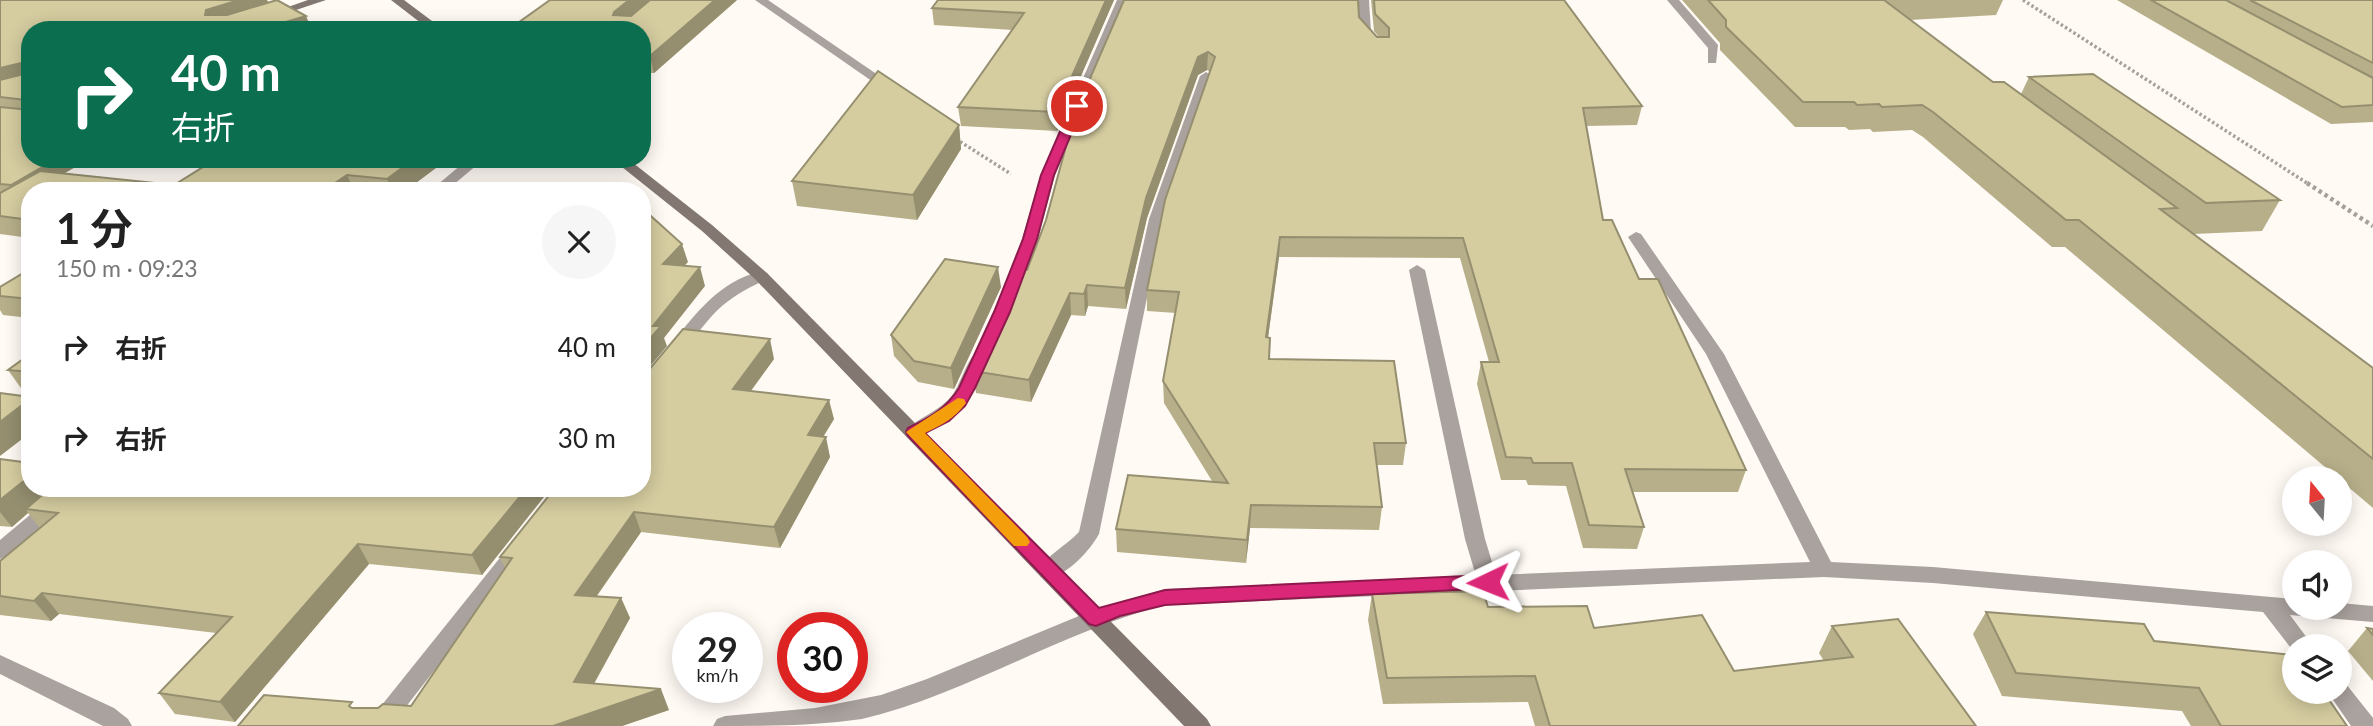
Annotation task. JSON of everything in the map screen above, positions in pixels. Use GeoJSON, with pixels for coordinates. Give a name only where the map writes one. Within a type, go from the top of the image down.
{"type":"FeatureCollection","features":[{"type":"Feature","properties":{"kind":"street"},"geometry":{"type":"LineString","coordinates":[[258,19],[320,0]]}},
{"type":"Feature","properties":{"kind":"street"},"geometry":{"type":"LineString","coordinates":[[397,0],[426,21]]}},
{"type":"Feature","properties":{"kind":"street"},"geometry":{"type":"LineString","coordinates":[[761,0],[946,123]]}},
{"type":"Feature","properties":{"kind":"street"},"geometry":{"type":"LineString","coordinates":[[1002,312],[1030,239],[1042,191],[1123,0]]}},
{"type":"Feature","properties":{"kind":"street"},"geometry":{"type":"LineString","coordinates":[[1363,0],[1366,33],[1381,50]]}},
{"type":"Feature","properties":{"kind":"street"},"geometry":{"type":"LineString","coordinates":[[1673,0],[1714,48],[1712,60]]}},
{"type":"Feature","properties":{"kind":"street"},"geometry":{"type":"LineString","coordinates":[[1048,570],[1075,550],[1088,534],[1156,219],[1206,76]]}},
{"type":"Feature","properties":{"kind":"street"},"geometry":{"type":"LineString","coordinates":[[449,182],[466,168]]}},
{"type":"Feature","properties":{"kind":"street"},"geometry":{"type":"LineString","coordinates":[[630,168],[648,182]]}},
{"type":"Feature","properties":{"kind":"street"},"geometry":{"type":"LineString","coordinates":[[651,184],[707,228],[761,276],[1199,726]]}},
{"type":"Feature","properties":{"kind":"street"},"geometry":{"type":"LineString","coordinates":[[1636,237],[1715,354],[1824,569]]}},
{"type":"Feature","properties":{"kind":"street"},"geometry":{"type":"LineString","coordinates":[[1417,270],[1475,539],[1488,582]]}},
{"type":"Feature","properties":{"kind":"street"},"geometry":{"type":"LineString","coordinates":[[666,362],[714,302],[733,289],[761,276]]}},
{"type":"Feature","properties":{"kind":"street"},"geometry":{"type":"LineString","coordinates":[[914,432],[943,418],[959,402],[987,344]]}},
{"type":"Feature","properties":{"kind":"street"},"geometry":{"type":"LineString","coordinates":[[0,551],[64,497]]}},
{"type":"Feature","properties":{"kind":"street"},"geometry":{"type":"LineString","coordinates":[[377,726],[531,531]]}},
{"type":"Feature","properties":{"kind":"street"},"geometry":{"type":"LineString","coordinates":[[725,726],[799,721],[884,704],[1115,610],[1165,597],[1824,569],[1933,575],[2282,606]]}},
{"type":"Feature","properties":{"kind":"street"},"geometry":{"type":"LineString","coordinates":[[2269,605],[2292,634]]}},
{"type":"Feature","properties":{"kind":"street"},"geometry":{"type":"LineString","coordinates":[[2352,612],[2373,614]]}},
{"type":"Feature","properties":{"kind":"street"},"geometry":{"type":"LineString","coordinates":[[0,664],[106,715],[120,726]]}},
{"type":"Feature","properties":{"kind":"street"},"geometry":{"type":"LineString","coordinates":[[2347,704],[2365,726]]}},
{"type":"Feature","properties":{"kind":"path"},"geometry":{"type":"LineString","coordinates":[[2023,0],[2373,226]]}},
{"type":"Feature","properties":{"kind":"path"},"geometry":{"type":"LineString","coordinates":[[946,123],[951,136],[1023,182],[1042,191]]}},
{"type":"Feature","properties":{"kind":"building"},"geometry":{"type":"Polygon","coordinates":[[[0,0],[239,0],[206,10],[205,15],[227,15],[277,0],[306,16],[289,21],[21,21],[21,63],[0,68],[0,0]]]}},
{"type":"Feature","properties":{"kind":"building"},"geometry":{"type":"Polygon","coordinates":[[[550,0],[629,0],[613,15],[631,16],[650,0],[715,0],[651,55],[651,21],[521,21],[550,0]]]}},
{"type":"Feature","properties":{"kind":"building"},"geometry":{"type":"Polygon","coordinates":[[[938,0],[1106,0],[1056,112],[958,107],[1024,13],[932,8],[938,0]]]}},
{"type":"Feature","properties":{"kind":"building"},"geometry":{"type":"Polygon","coordinates":[[[1124,0],[1358,0],[1359,17],[1377,37],[1389,37],[1389,28],[1375,14],[1374,0],[1564,0],[1642,106],[1583,108],[1603,220],[1612,220],[1639,279],[1658,279],[1746,470],[1625,469],[1644,527],[1589,525],[1572,463],[1533,463],[1531,458],[1506,457],[1481,362],[1499,362],[1463,238],[1280,237],[1266,337],[1270,338],[1269,359],[1394,361],[1406,443],[1374,443],[1382,507],[1251,505],[1247,540],[1116,529],[1128,475],[1228,483],[1163,381],[1179,292],[1147,290],[1165,200],[1215,57],[1208,52],[1198,57],[1146,198],[1125,288],[1087,285],[1084,294],[1070,293],[1029,380],[973,371],[1019,269],[1027,270],[1046,220],[1075,113],[1124,0]]]}},
{"type":"Feature","properties":{"kind":"building"},"geometry":{"type":"Polygon","coordinates":[[[1708,0],[1884,0],[1993,82],[2004,82],[2177,208],[2160,209],[2373,368],[2373,459],[2079,220],[2066,220],[1933,112],[1922,105],[1882,107],[1879,104],[1857,105],[1854,102],[1803,102],[1726,27],[1726,20],[1708,0]]]}},
{"type":"Feature","properties":{"kind":"building"},"geometry":{"type":"Polygon","coordinates":[[[2151,0],[2226,0],[2373,78],[2373,105],[2342,107],[2151,0]]]}},
{"type":"Feature","properties":{"kind":"building"},"geometry":{"type":"Polygon","coordinates":[[[2250,0],[2373,0],[2373,63],[2250,0]]]}},
{"type":"Feature","properties":{"kind":"building"},"geometry":{"type":"Polygon","coordinates":[[[21,63],[21,99],[0,97],[0,80],[20,75],[21,63]]]}},
{"type":"Feature","properties":{"kind":"building"},"geometry":{"type":"Polygon","coordinates":[[[878,71],[959,125],[913,195],[792,181],[878,71]]]}},
{"type":"Feature","properties":{"kind":"building"},"geometry":{"type":"Polygon","coordinates":[[[2093,74],[2280,200],[2206,203],[2029,77],[2093,74]]]}},
{"type":"Feature","properties":{"kind":"building"},"geometry":{"type":"Polygon","coordinates":[[[0,107],[21,109],[21,168],[40,168],[11,185],[0,184],[0,107]]]}},
{"type":"Feature","properties":{"kind":"building"},"geometry":{"type":"Polygon","coordinates":[[[201,168],[402,168],[387,179],[347,175],[336,182],[179,182],[201,168]]]}},
{"type":"Feature","properties":{"kind":"building"},"geometry":{"type":"Polygon","coordinates":[[[40,171],[145,182],[21,182],[21,219],[0,216],[0,193],[40,171]]]}},
{"type":"Feature","properties":{"kind":"building"},"geometry":{"type":"Polygon","coordinates":[[[651,216],[682,244],[663,264],[700,267],[653,326],[661,326],[651,338],[651,216]]]}},
{"type":"Feature","properties":{"kind":"building"},"geometry":{"type":"Polygon","coordinates":[[[945,259],[998,267],[951,368],[914,361],[891,335],[945,259]]]}},
{"type":"Feature","properties":{"kind":"building"},"geometry":{"type":"Polygon","coordinates":[[[21,274],[21,298],[0,296],[0,287],[21,274]]]}},
{"type":"Feature","properties":{"kind":"building"},"geometry":{"type":"Polygon","coordinates":[[[683,329],[770,339],[733,389],[829,400],[808,435],[826,437],[774,527],[634,512],[575,595],[621,598],[574,682],[661,689],[553,726],[238,726],[264,695],[352,702],[349,706],[352,708],[378,708],[383,704],[411,706],[512,558],[500,557],[548,497],[651,497],[651,367],[683,329]]]}},
{"type":"Feature","properties":{"kind":"building"},"geometry":{"type":"Polygon","coordinates":[[[21,361],[21,371],[8,370],[21,361]]]}},
{"type":"Feature","properties":{"kind":"building"},"geometry":{"type":"Polygon","coordinates":[[[0,393],[21,396],[21,406],[0,422],[0,393]]]}},
{"type":"Feature","properties":{"kind":"building"},"geometry":{"type":"Polygon","coordinates":[[[0,459],[21,462],[21,483],[0,500],[0,459]]]}},
{"type":"Feature","properties":{"kind":"building"},"geometry":{"type":"Polygon","coordinates":[[[40,497],[520,497],[472,555],[358,544],[220,702],[159,693],[232,617],[42,593],[34,601],[0,596],[0,561],[58,513],[26,509],[40,497]]]}},
{"type":"Feature","properties":{"kind":"building"},"geometry":{"type":"Polygon","coordinates":[[[1483,591],[1488,607],[1587,606],[1594,628],[1702,615],[1734,671],[1853,657],[1832,626],[1898,619],[1976,726],[1550,726],[1535,676],[1387,678],[1372,594],[1483,591]]]}},
{"type":"Feature","properties":{"kind":"building"},"geometry":{"type":"Polygon","coordinates":[[[1986,612],[2144,624],[2154,641],[2282,654],[2282,704],[2332,704],[2347,726],[2221,726],[2199,688],[2016,673],[1986,612]]]}},
{"type":"Feature","properties":{"kind":"slow traffic"},"geometry":{"type":"LineString","coordinates":[[958,403],[943,418],[914,432],[1020,542]]}},
{"type":"Feature","properties":{"kind":"route"},"geometry":{"type":"LineString","coordinates":[[1077,106],[1042,191],[1030,239],[1002,312],[967,388],[959,402],[943,418],[914,432],[1096,618],[1138,603],[1165,597],[1488,582]]}}]}
